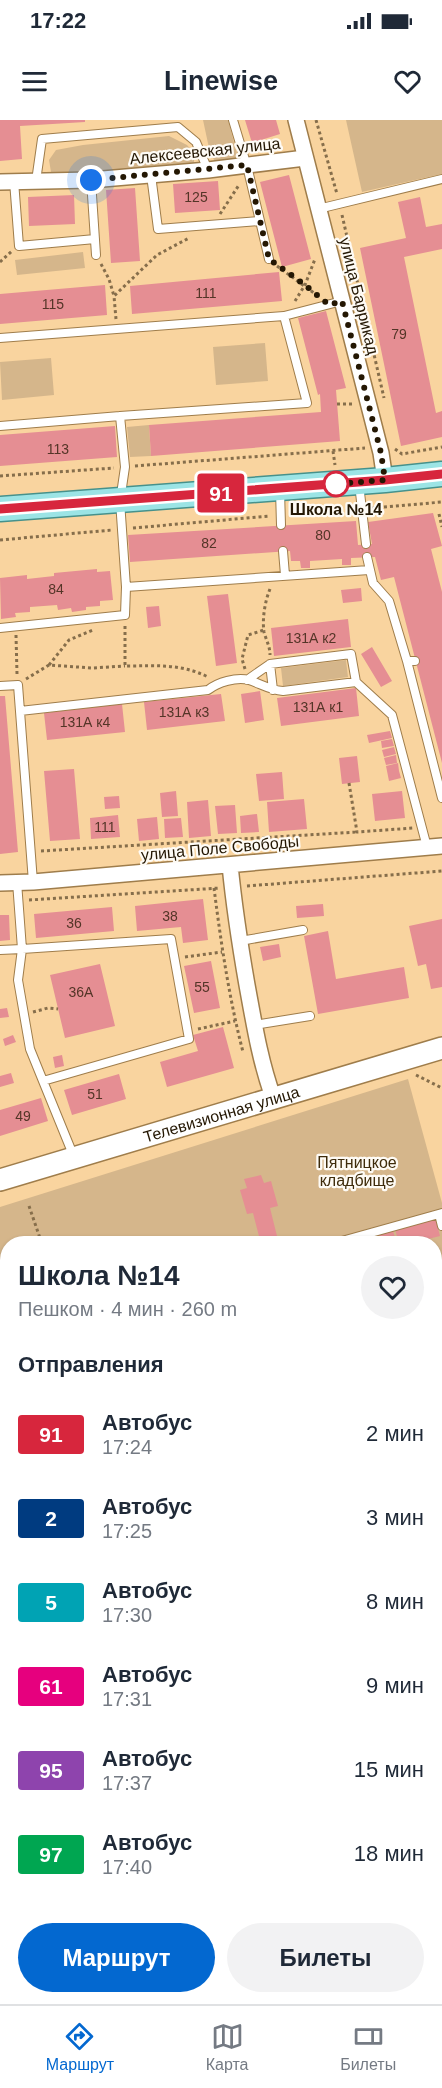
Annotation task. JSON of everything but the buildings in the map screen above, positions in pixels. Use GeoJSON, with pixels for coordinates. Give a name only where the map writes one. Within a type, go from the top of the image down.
{"type":"FeatureCollection","features":[{"type":"Feature","properties":{"kind":"main road"},"geometry":{"type":"LineString","coordinates":[[0,509],[442,476]]}},
{"type":"Feature","properties":{"kind":"main road","name":"Телевизионная улица"},"geometry":{"type":"LineString","coordinates":[[0,1180],[442,1048]]}},
{"type":"Feature","properties":{"kind":"street","name":"улица Баррикад"},"geometry":{"type":"LineString","coordinates":[[296,120],[318,209],[335,303],[388,451],[385,480]]}},
{"type":"Feature","properties":{"kind":"street","name":"Алексеевская улица"},"geometry":{"type":"LineString","coordinates":[[7,182],[91,180],[247,168],[305,158]]}},
{"type":"Feature","properties":{"kind":"street","name":"улица Поле Свободы"},"geometry":{"type":"LineString","coordinates":[[0,882],[33,882],[230,866],[435,846]]}},
{"type":"Feature","properties":{"kind":"street"},"geometry":{"type":"LineString","coordinates":[[230,866],[254,1025],[265,1075],[273,1097]]}},
{"type":"Feature","properties":{"kind":"lane"},"geometry":{"type":"LineString","coordinates":[[234,120],[269,259]]}},
{"type":"Feature","properties":{"kind":"lane"},"geometry":{"type":"LineString","coordinates":[[36,181],[42,139],[178,127],[196,142],[208,170]]}},
{"type":"Feature","properties":{"kind":"lane"},"geometry":{"type":"LineString","coordinates":[[151,175],[158,229],[260,221]]}},
{"type":"Feature","properties":{"kind":"lane"},"geometry":{"type":"LineString","coordinates":[[318,209],[442,179]]}},
{"type":"Feature","properties":{"kind":"lane"},"geometry":{"type":"LineString","coordinates":[[91,180],[96,255]]}},
{"type":"Feature","properties":{"kind":"lane"},"geometry":{"type":"LineString","coordinates":[[7,182],[19,246],[95,239]]}},
{"type":"Feature","properties":{"kind":"lane"},"geometry":{"type":"LineString","coordinates":[[0,338],[284,316],[335,303]]}},
{"type":"Feature","properties":{"kind":"lane"},"geometry":{"type":"LineString","coordinates":[[0,426],[307,403],[284,316]]}},
{"type":"Feature","properties":{"kind":"lane"},"geometry":{"type":"LineString","coordinates":[[0,628],[125,615],[126,587],[120,501],[125,467],[120,417]]}},
{"type":"Feature","properties":{"kind":"lane"},"geometry":{"type":"LineString","coordinates":[[359,482],[366,544]]}},
{"type":"Feature","properties":{"kind":"lane"},"geometry":{"type":"LineString","coordinates":[[280,488],[281,525]]}},
{"type":"Feature","properties":{"kind":"lane"},"geometry":{"type":"LineString","coordinates":[[283,551],[285,575]]}},
{"type":"Feature","properties":{"kind":"lane"},"geometry":{"type":"LineString","coordinates":[[367,558],[373,583],[389,602],[411,661],[442,798]]}},
{"type":"Feature","properties":{"kind":"lane"},"geometry":{"type":"LineString","coordinates":[[126,587],[369,570]]}},
{"type":"Feature","properties":{"kind":"lane"},"geometry":{"type":"LineString","coordinates":[[247,680],[270,664],[351,654],[356,682],[392,715],[422,827],[435,846]]}},
{"type":"Feature","properties":{"kind":"lane"},"geometry":{"type":"LineString","coordinates":[[270,664],[273,690]]}},
{"type":"Feature","properties":{"kind":"lane"},"geometry":{"type":"LineString","coordinates":[[20,711],[208,690],[217,682],[247,680],[273,690],[356,682]]}},
{"type":"Feature","properties":{"kind":"lane"},"geometry":{"type":"LineString","coordinates":[[0,686],[18,685],[33,882]]}},
{"type":"Feature","properties":{"kind":"lane"},"geometry":{"type":"LineString","coordinates":[[17,881],[22,949],[18,980],[30,1049],[74,1158]]}},
{"type":"Feature","properties":{"kind":"lane"},"geometry":{"type":"LineString","coordinates":[[240,940],[303,930]]}},
{"type":"Feature","properties":{"kind":"lane"},"geometry":{"type":"LineString","coordinates":[[0,950],[171,939],[189,1039],[43,1081]]}},
{"type":"Feature","properties":{"kind":"lane"},"geometry":{"type":"LineString","coordinates":[[254,1025],[310,1016]]}},
{"type":"Feature","properties":{"kind":"lane"},"geometry":{"type":"LineString","coordinates":[[359,1236],[440,1213],[442,1226]]}},
{"type":"Feature","properties":{"kind":"path"},"geometry":{"type":"LineString","coordinates":[[316,120],[340,204],[385,405]]}},
{"type":"Feature","properties":{"kind":"path"},"geometry":{"type":"LineString","coordinates":[[114,296],[157,255],[210,225],[234,195],[247,168]]}},
{"type":"Feature","properties":{"kind":"path"},"geometry":{"type":"LineString","coordinates":[[284,316],[305,285],[317,254]]}},
{"type":"Feature","properties":{"kind":"path"},"geometry":{"type":"LineString","coordinates":[[96,255],[109,279],[114,296],[117,329]]}},
{"type":"Feature","properties":{"kind":"path"},"geometry":{"type":"LineString","coordinates":[[269,259],[335,303]]}},
{"type":"Feature","properties":{"kind":"path"},"geometry":{"type":"LineString","coordinates":[[337,404],[355,404]]}},
{"type":"Feature","properties":{"kind":"path"},"geometry":{"type":"LineString","coordinates":[[388,451],[393,439]]}},
{"type":"Feature","properties":{"kind":"path"},"geometry":{"type":"LineString","coordinates":[[0,476],[364,448],[402,454],[442,447]]}},
{"type":"Feature","properties":{"kind":"path"},"geometry":{"type":"LineString","coordinates":[[333,450],[335,467]]}},
{"type":"Feature","properties":{"kind":"path"},"geometry":{"type":"LineString","coordinates":[[0,540],[442,502]]}},
{"type":"Feature","properties":{"kind":"path"},"geometry":{"type":"LineString","coordinates":[[439,514],[442,527]]}},
{"type":"Feature","properties":{"kind":"path"},"geometry":{"type":"LineString","coordinates":[[270,664],[270,649],[264,630],[266,599],[275,576]]}},
{"type":"Feature","properties":{"kind":"path"},"geometry":{"type":"LineString","coordinates":[[125,615],[125,666]]}},
{"type":"Feature","properties":{"kind":"path"},"geometry":{"type":"LineString","coordinates":[[15,626],[18,685],[49,665],[69,640],[90,632],[113,616]]}},
{"type":"Feature","properties":{"kind":"path"},"geometry":{"type":"LineString","coordinates":[[247,680],[242,658],[248,635],[264,630]]}},
{"type":"Feature","properties":{"kind":"path"},"geometry":{"type":"LineString","coordinates":[[49,665],[92,668],[174,666],[195,671],[217,682]]}},
{"type":"Feature","properties":{"kind":"path"},"geometry":{"type":"LineString","coordinates":[[349,783],[357,832]]}},
{"type":"Feature","properties":{"kind":"path"},"geometry":{"type":"LineString","coordinates":[[31,852],[422,827]]}},
{"type":"Feature","properties":{"kind":"path"},"geometry":{"type":"LineString","coordinates":[[214,888],[222,952],[235,1021],[246,1060]]}},
{"type":"Feature","properties":{"kind":"path"},"geometry":{"type":"LineString","coordinates":[[174,958],[222,952]]}},
{"type":"Feature","properties":{"kind":"path"},"geometry":{"type":"LineString","coordinates":[[24,1014],[48,1008],[58,1009]]}},
{"type":"Feature","properties":{"kind":"path"},"geometry":{"type":"LineString","coordinates":[[188,1031],[235,1021]]}},
{"type":"Feature","properties":{"kind":"path"},"geometry":{"type":"LineString","coordinates":[[416,1075],[442,1088]]}},
{"type":"Feature","properties":{"kind":"path"},"geometry":{"type":"LineString","coordinates":[[29,1206],[39,1236]]}},
{"type":"Feature","properties":{"kind":"green space"},"geometry":{"type":"Polygon","coordinates":[[[203,120],[228,120],[239,161],[214,160],[203,120]]]}},
{"type":"Feature","properties":{"kind":"green space"},"geometry":{"type":"Polygon","coordinates":[[[346,120],[442,120],[442,174],[362,192],[346,120]]]}},
{"type":"Feature","properties":{"kind":"green space"},"geometry":{"type":"Polygon","coordinates":[[[169,136],[187,145],[194,153],[194,165],[66,175],[51,172],[49,160],[56,150],[169,136]]]}},
{"type":"Feature","properties":{"kind":"green space"},"geometry":{"type":"Polygon","coordinates":[[[83,252],[85,268],[17,275],[15,260],[83,252]]]}},
{"type":"Feature","properties":{"kind":"green space"},"geometry":{"type":"Polygon","coordinates":[[[265,343],[268,381],[216,385],[213,347],[265,343]]]}},
{"type":"Feature","properties":{"kind":"green space"},"geometry":{"type":"Polygon","coordinates":[[[51,358],[54,395],[2,400],[0,362],[51,358]]]}},
{"type":"Feature","properties":{"kind":"green space"},"geometry":{"type":"Polygon","coordinates":[[[149,425],[151,456],[130,457],[127,427],[149,425]]]}},
{"type":"Feature","properties":{"kind":"green space"},"geometry":{"type":"Polygon","coordinates":[[[346,660],[348,677],[283,686],[281,668],[346,660]]]}},
{"type":"Feature","properties":{"kind":"green space","name":"Пятницкое кладбище"},"geometry":{"type":"Polygon","coordinates":[[[408,1079],[442,1203],[442,1236],[0,1236],[0,1207],[408,1079]]]}},
{"type":"Feature","properties":{"kind":"bus line","name":"91"},"geometry":{"type":"LineString","coordinates":[[0,509],[442,474]]}},
{"type":"Feature","properties":{"kind":"place","name":"Школа №14"},"geometry":{"type":"Point","coordinates":[336,484]}},
{"type":"Feature","properties":{"kind":"route"},"geometry":{"type":"LineString","coordinates":[[91,180],[247,165],[269,259],[329,305],[342,301],[381,453],[385,480],[336,484]]}}]}
